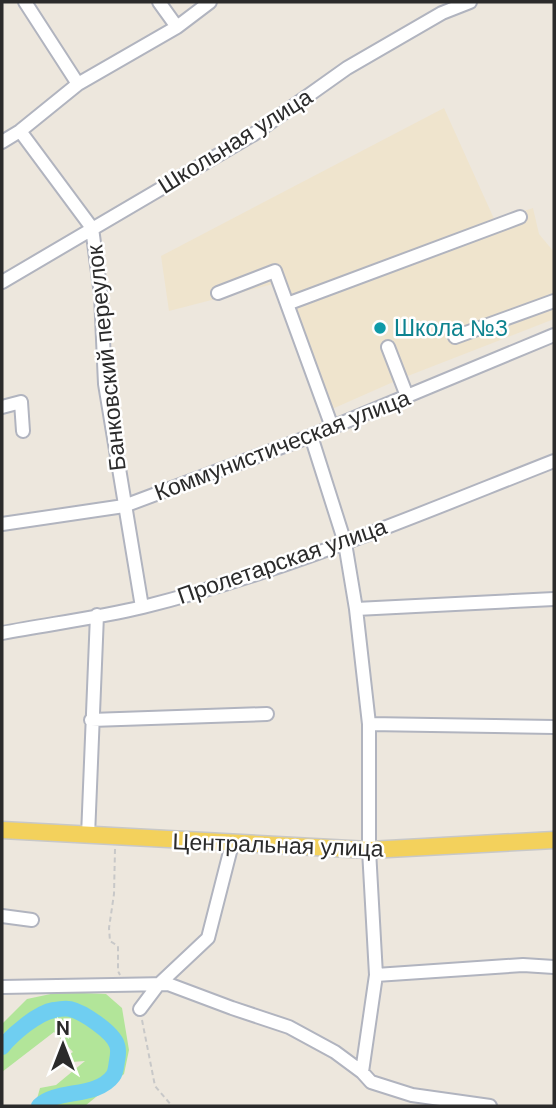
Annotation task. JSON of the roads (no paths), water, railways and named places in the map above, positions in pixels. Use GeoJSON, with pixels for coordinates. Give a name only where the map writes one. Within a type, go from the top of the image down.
{"type":"FeatureCollection","features":[{"type":"Feature","properties":{"kind":"main road","name":"Центральная улица"},"geometry":{"type":"LineString","coordinates":[[2,831],[369,850],[554,840]]}},
{"type":"Feature","properties":{"kind":"street"},"geometry":{"type":"LineString","coordinates":[[25,2],[78,84]]}},
{"type":"Feature","properties":{"kind":"street"},"geometry":{"type":"LineString","coordinates":[[159,2],[177,27]]}},
{"type":"Feature","properties":{"kind":"street"},"geometry":{"type":"LineString","coordinates":[[2,142],[20,131],[78,84],[177,27],[210,2]]}},
{"type":"Feature","properties":{"kind":"street","name":"Школьная улица"},"geometry":{"type":"LineString","coordinates":[[2,282],[254,134],[347,68],[442,13],[470,2]]}},
{"type":"Feature","properties":{"kind":"street","name":"Банковский переулок"},"geometry":{"type":"LineString","coordinates":[[20,131],[92,228],[101,295],[105,384],[142,607]]}},
{"type":"Feature","properties":{"kind":"street"},"geometry":{"type":"LineString","coordinates":[[287,304],[520,217]]}},
{"type":"Feature","properties":{"kind":"street"},"geometry":{"type":"LineString","coordinates":[[218,293],[275,271],[332,427]]}},
{"type":"Feature","properties":{"kind":"street"},"geometry":{"type":"LineString","coordinates":[[455,337],[554,301]]}},
{"type":"Feature","properties":{"kind":"street","name":"Коммунистическая улица"},"geometry":{"type":"LineString","coordinates":[[2,524],[124,506],[311,436],[554,335]]}},
{"type":"Feature","properties":{"kind":"street"},"geometry":{"type":"LineString","coordinates":[[388,347],[407,396]]}},
{"type":"Feature","properties":{"kind":"street"},"geometry":{"type":"LineString","coordinates":[[2,407],[21,402],[23,431]]}},
{"type":"Feature","properties":{"kind":"street"},"geometry":{"type":"LineString","coordinates":[[311,436],[345,543],[356,609],[369,724],[369,850],[376,975],[362,1072]]}},
{"type":"Feature","properties":{"kind":"street","name":"Пролетарская улица"},"geometry":{"type":"LineString","coordinates":[[2,633],[142,607],[242,579],[345,543],[554,461]]}},
{"type":"Feature","properties":{"kind":"street"},"geometry":{"type":"LineString","coordinates":[[356,609],[554,599]]}},
{"type":"Feature","properties":{"kind":"street"},"geometry":{"type":"LineString","coordinates":[[88,836],[97,615]]}},
{"type":"Feature","properties":{"kind":"street"},"geometry":{"type":"LineString","coordinates":[[91,720],[267,714]]}},
{"type":"Feature","properties":{"kind":"street"},"geometry":{"type":"LineString","coordinates":[[369,724],[554,727]]}},
{"type":"Feature","properties":{"kind":"street"},"geometry":{"type":"LineString","coordinates":[[140,1009],[158,985],[208,938],[232,844]]}},
{"type":"Feature","properties":{"kind":"street"},"geometry":{"type":"LineString","coordinates":[[2,916],[32,920]]}},
{"type":"Feature","properties":{"kind":"street"},"geometry":{"type":"LineString","coordinates":[[376,975],[523,965],[554,967]]}},
{"type":"Feature","properties":{"kind":"street"},"geometry":{"type":"LineString","coordinates":[[2,987],[168,984],[289,1027],[335,1052],[362,1072],[371,1083],[412,1095],[490,1106]]}},
{"type":"Feature","properties":{"kind":"waterway"},"geometry":{"type":"LineString","coordinates":[[2,1047],[33,1020],[47,1012],[64,1009],[90,1018],[114,1040],[118,1051],[116,1069],[106,1083],[87,1091],[55,1097],[39,1106]]}},
{"type":"Feature","properties":{"kind":"place","name":"Школа №3"},"geometry":{"type":"Point","coordinates":[380,328]}}]}
